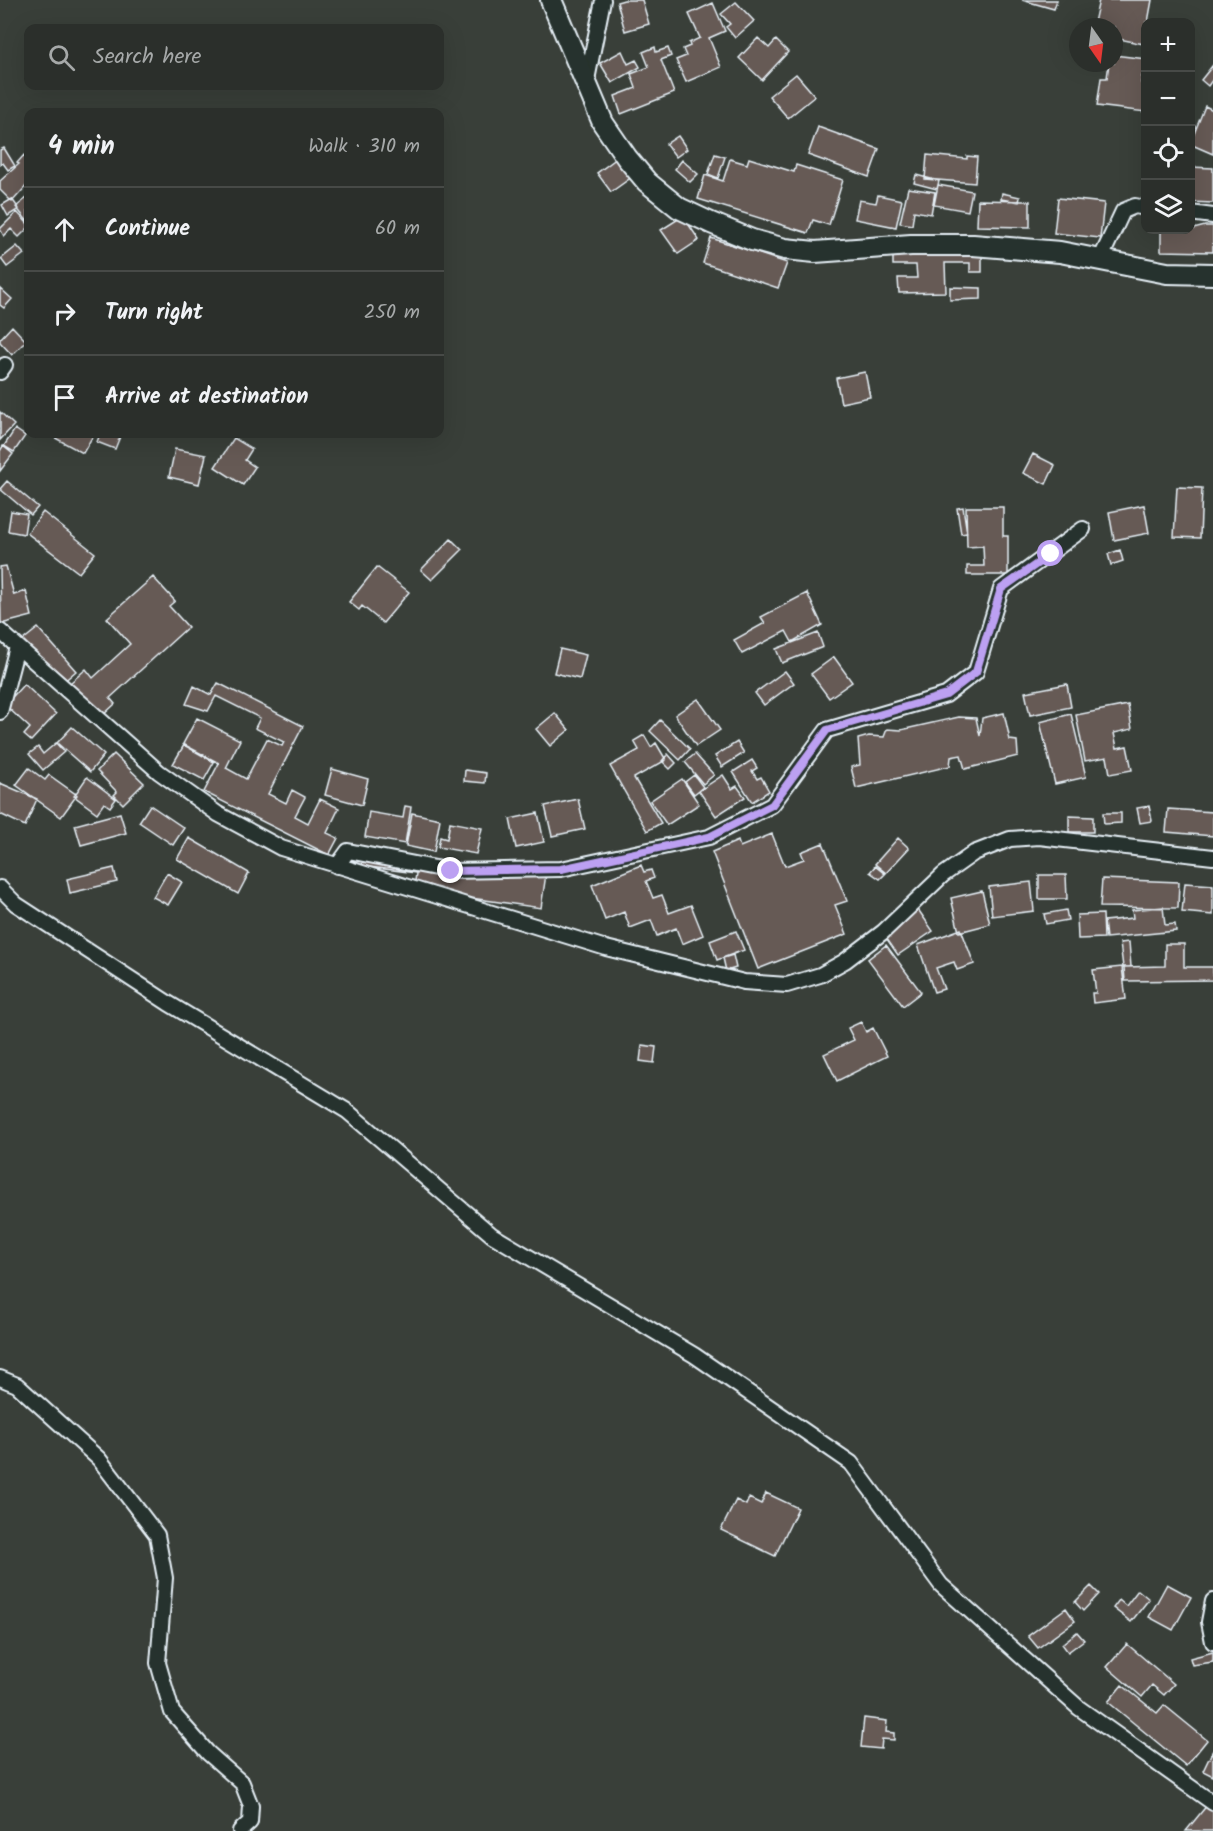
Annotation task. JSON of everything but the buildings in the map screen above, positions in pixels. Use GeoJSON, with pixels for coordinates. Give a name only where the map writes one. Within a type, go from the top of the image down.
{"type":"FeatureCollection","features":[{"type":"Feature","properties":{"kind":"main road"},"geometry":{"type":"LineString","coordinates":[[551,0],[603,123],[647,182],[679,208],[752,240],[785,249],[815,252],[911,244],[973,245],[1060,252],[1167,273],[1213,274]]}},
{"type":"Feature","properties":{"kind":"street"},"geometry":{"type":"LineString","coordinates":[[586,87],[603,0]]}},
{"type":"Feature","properties":{"kind":"street"},"geometry":{"type":"LineString","coordinates":[[1100,260],[1124,211],[1135,206],[1141,207]]}},
{"type":"Feature","properties":{"kind":"street"},"geometry":{"type":"LineString","coordinates":[[1195,214],[1213,216]]}},
{"type":"Feature","properties":{"kind":"street"},"geometry":{"type":"LineString","coordinates":[[337,866],[348,851],[451,871],[561,869],[709,837],[772,805],[827,730],[946,695],[976,672],[1001,589],[1083,529]]}},
{"type":"Feature","properties":{"kind":"street"},"geometry":{"type":"LineString","coordinates":[[0,631],[159,772],[218,814],[281,848],[606,948],[744,982],[787,985],[820,975],[844,961],[883,932],[943,875],[974,853],[1010,839],[1039,837],[1213,857]]}},
{"type":"Feature","properties":{"kind":"street"},"geometry":{"type":"LineString","coordinates":[[0,712],[17,647]]}},
{"type":"Feature","properties":{"kind":"street"},"geometry":{"type":"LineString","coordinates":[[0,888],[16,904],[168,1003],[347,1111],[492,1235],[694,1355],[851,1463],[941,1585],[1079,1708],[1213,1803]]}},
{"type":"Feature","properties":{"kind":"street"},"geometry":{"type":"LineString","coordinates":[[0,1378],[17,1385],[99,1459],[157,1535],[165,1578],[158,1663],[172,1712],[207,1753],[242,1783],[251,1806],[250,1822],[240,1831]]}},
{"type":"Feature","properties":{"kind":"street"},"geometry":{"type":"LineString","coordinates":[[1213,1601],[1209,1623],[1213,1642]]}},
{"type":"Feature","properties":{"kind":"route"},"geometry":{"type":"LineString","coordinates":[[451,871],[561,869],[709,837],[772,805],[827,730],[946,695],[976,672],[1001,589],[1051,554]]}}]}
